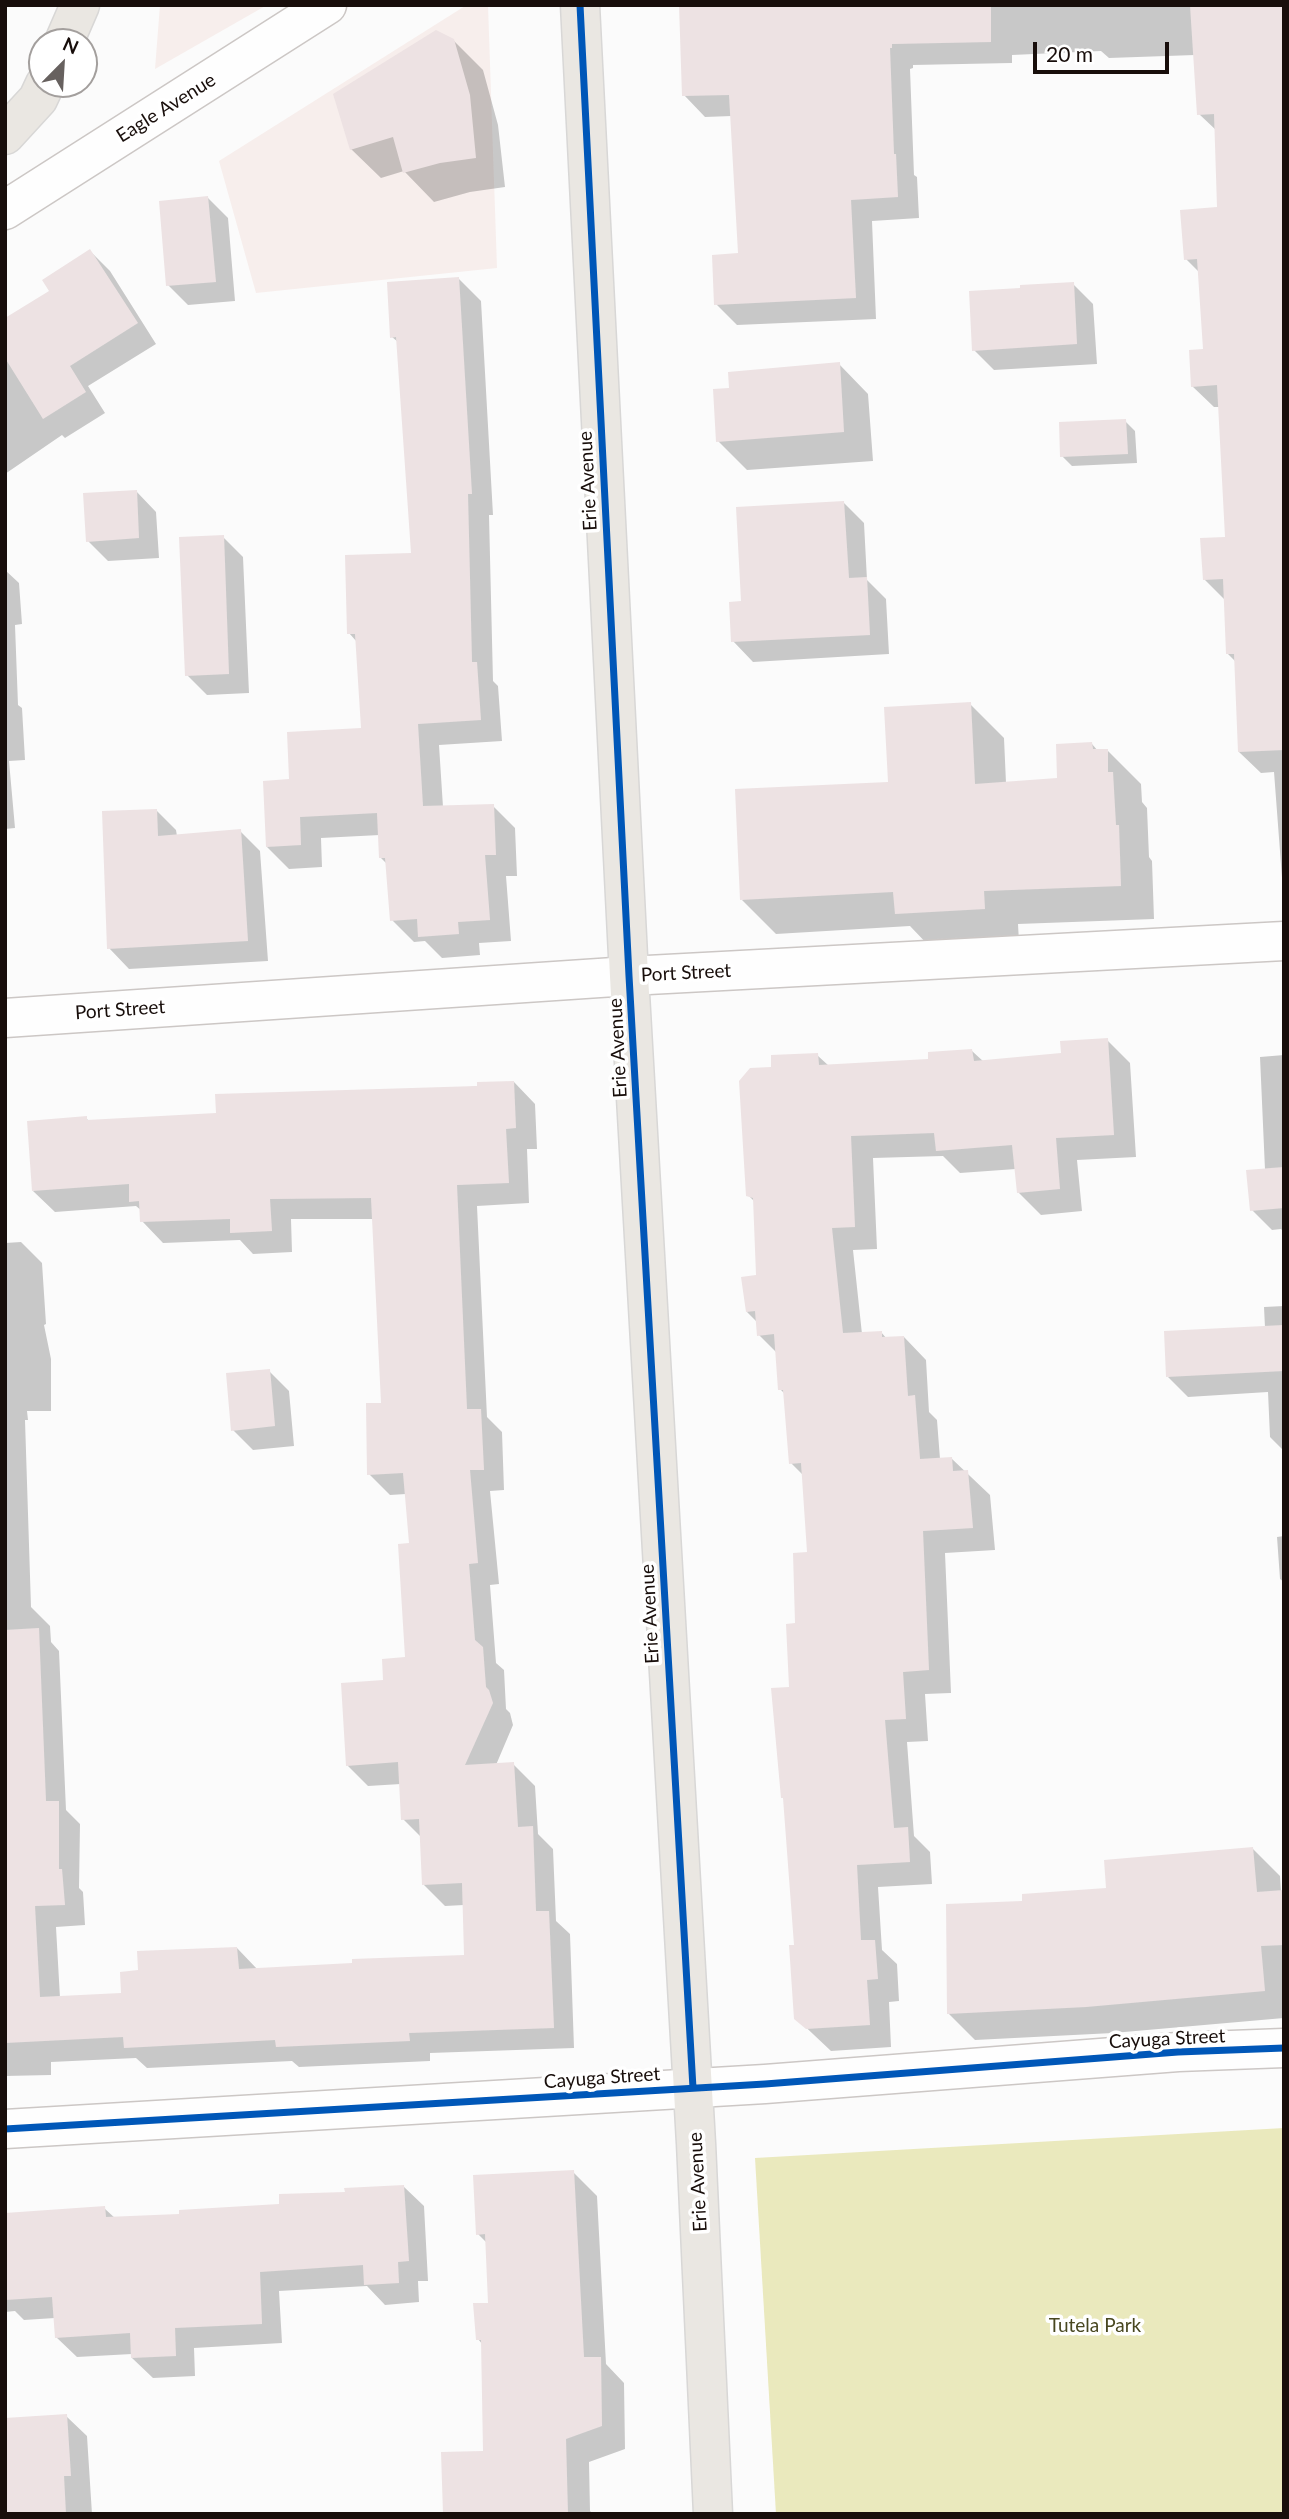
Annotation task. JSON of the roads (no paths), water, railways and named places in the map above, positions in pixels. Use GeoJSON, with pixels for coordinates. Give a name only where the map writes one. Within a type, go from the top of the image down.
{"type":"FeatureCollection","features":[{"type":"Feature","properties":{"kind":"main road"},"geometry":{"type":"LineString","coordinates":[[70,28],[80,5]]}},
{"type":"Feature","properties":{"kind":"main road","name":"Erie Avenue"},"geometry":{"type":"LineString","coordinates":[[580,5],[629,976],[693,2088],[713,2514]]}},
{"type":"Feature","properties":{"kind":"main road"},"geometry":{"type":"LineString","coordinates":[[5,135],[38,98]]}},
{"type":"Feature","properties":{"kind":"street","name":"Eagle Avenue"},"geometry":{"type":"LineString","coordinates":[[5,210],[327,5]]}},
{"type":"Feature","properties":{"kind":"street","name":"Port Street"},"geometry":{"type":"LineString","coordinates":[[5,1018],[629,976],[1284,941]]}},
{"type":"Feature","properties":{"kind":"street","name":"Cayuga Street"},"geometry":{"type":"LineString","coordinates":[[5,2129],[693,2088],[1178,2052],[1284,2048]]}},
{"type":"Feature","properties":{"kind":"park label","name":"Tutela Park"},"geometry":{"type":"Point","coordinates":[1095,2326]}}]}
